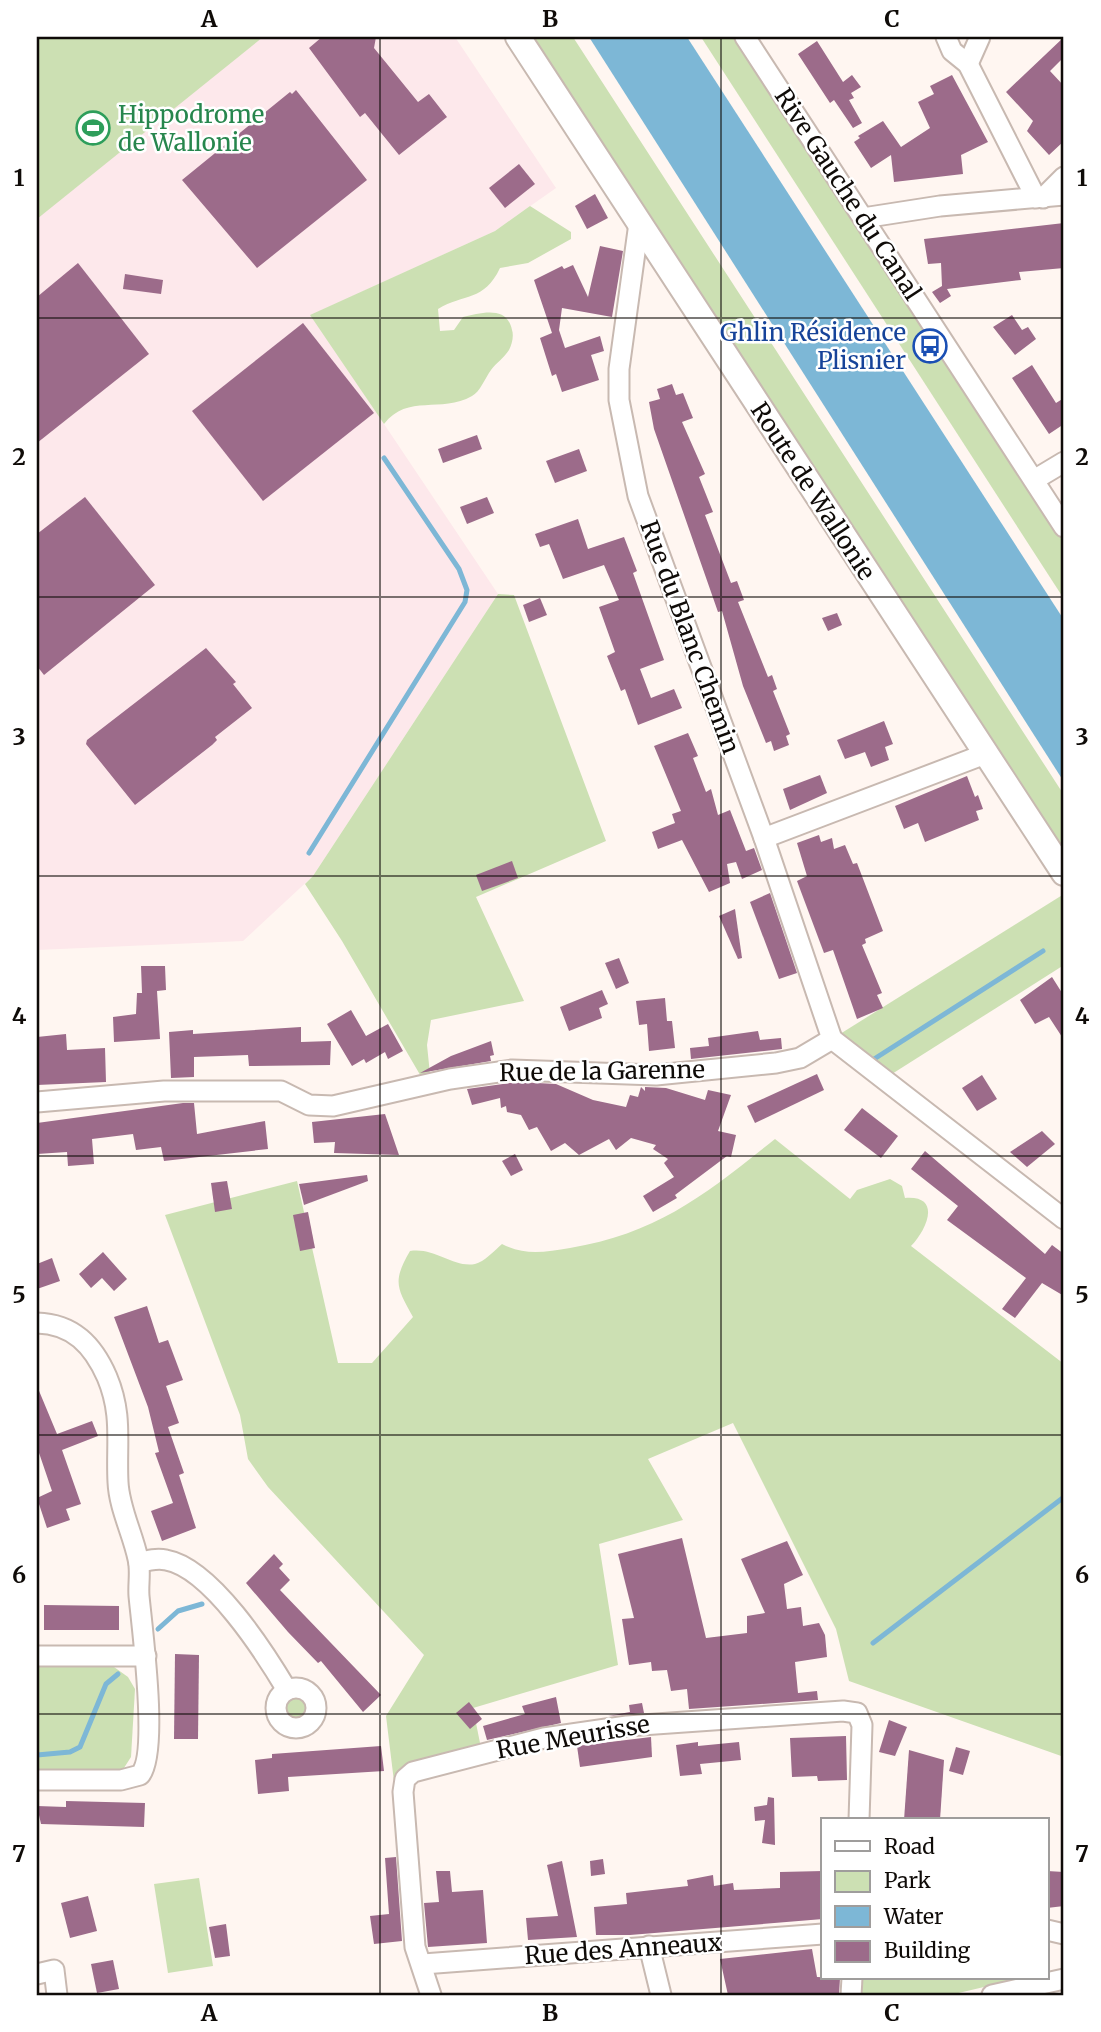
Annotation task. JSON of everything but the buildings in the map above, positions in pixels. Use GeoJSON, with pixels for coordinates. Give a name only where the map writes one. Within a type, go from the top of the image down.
{"type":"FeatureCollection","features":[{"type":"Feature","properties":{"kind":"main road","name":"Route de Wallonie"},"geometry":{"type":"LineString","coordinates":[[518,37],[1064,873]]}},
{"type":"Feature","properties":{"kind":"street","name":"Rive Gauche du Canal"},"geometry":{"type":"LineString","coordinates":[[746,37],[1064,527]]}},
{"type":"Feature","properties":{"kind":"street"},"geometry":{"type":"LineString","coordinates":[[946,37],[952,51],[968,64],[1039,198]]}},
{"type":"Feature","properties":{"kind":"street"},"geometry":{"type":"LineString","coordinates":[[968,64],[980,37]]}},
{"type":"Feature","properties":{"kind":"street"},"geometry":{"type":"LineString","coordinates":[[1039,198],[1064,177]]}},
{"type":"Feature","properties":{"kind":"street"},"geometry":{"type":"LineString","coordinates":[[863,218],[940,206],[1064,195]]}},
{"type":"Feature","properties":{"kind":"street","name":"Rue du Blanc Chemin"},"geometry":{"type":"LineString","coordinates":[[639,223],[619,369],[619,400],[626,446],[638,496],[764,838],[832,1039]]}},
{"type":"Feature","properties":{"kind":"street"},"geometry":{"type":"LineString","coordinates":[[1034,480],[1064,462]]}},
{"type":"Feature","properties":{"kind":"street"},"geometry":{"type":"LineString","coordinates":[[764,838],[985,754]]}},
{"type":"Feature","properties":{"kind":"street"},"geometry":{"type":"LineString","coordinates":[[832,1039],[1064,1219]]}},
{"type":"Feature","properties":{"kind":"street","name":"Rue de la Garenne"},"geometry":{"type":"LineString","coordinates":[[37,1101],[164,1091],[281,1091],[309,1105],[333,1106],[450,1079],[512,1070],[656,1075],[776,1063],[800,1059],[832,1039]]}},
{"type":"Feature","properties":{"kind":"street"},"geometry":{"type":"LineString","coordinates":[[37,1323],[74,1331],[91,1349],[107,1378],[119,1418],[118,1483],[139,1563],[139,1592],[146,1656],[147,1760],[143,1771],[134,1777],[121,1780],[37,1780]]}},
{"type":"Feature","properties":{"kind":"street"},"geometry":{"type":"LineString","coordinates":[[139,1563],[167,1560],[202,1581],[239,1618],[287,1690]]}},
{"type":"Feature","properties":{"kind":"street"},"geometry":{"type":"LineString","coordinates":[[37,1656],[146,1656]]}},
{"type":"Feature","properties":{"kind":"street","name":"Rue Meurisse"},"geometry":{"type":"LineString","coordinates":[[431,1995],[423,1964],[415,1947],[403,1792],[404,1779],[414,1772],[544,1738],[627,1726],[843,1711],[857,1713],[862,1725],[859,1818]]}},
{"type":"Feature","properties":{"kind":"street","name":"Rue des Anneaux"},"geometry":{"type":"LineString","coordinates":[[423,1964],[821,1934]]}},
{"type":"Feature","properties":{"kind":"street"},"geometry":{"type":"LineString","coordinates":[[649,1946],[661,1995]]}},
{"type":"Feature","properties":{"kind":"street"},"geometry":{"type":"LineString","coordinates":[[37,1974],[54,1970],[57,1995]]}},
{"type":"Feature","properties":{"kind":"street"},"geometry":{"type":"LineString","coordinates":[[992,1995],[1064,1979]]}},
{"type":"Feature","properties":{"kind":"shaded area"},"geometry":{"type":"Polygon","coordinates":[[[37,37],[455,37],[556,188],[495,231],[311,315],[498,594],[313,876],[243,941],[37,950],[37,37]]]}},
{"type":"Feature","properties":{"kind":"green space","name":"Hippodrome de Wallonie"},"geometry":{"type":"Polygon","coordinates":[[[37,37],[263,37],[37,219],[37,37]]]}},
{"type":"Feature","properties":{"kind":"green space"},"geometry":{"type":"Polygon","coordinates":[[[534,37],[573,37],[1064,795],[1064,873],[639,223],[631,187],[534,37]]]}},
{"type":"Feature","properties":{"kind":"green space"},"geometry":{"type":"Polygon","coordinates":[[[701,37],[745,37],[1064,527],[1064,599],[701,37]]]}},
{"type":"Feature","properties":{"kind":"green space"},"geometry":{"type":"Polygon","coordinates":[[[530,206],[571,232],[571,239],[528,263],[500,268],[494,279],[480,292],[438,309],[440,331],[454,330],[463,317],[470,315],[492,313],[505,317],[513,332],[505,356],[493,367],[472,396],[449,404],[404,409],[384,424],[310,315],[495,231],[530,206]]]}},
{"type":"Feature","properties":{"kind":"green space"},"geometry":{"type":"Polygon","coordinates":[[[498,594],[514,595],[606,841],[476,897],[524,1001],[431,1020],[427,1045],[431,1084],[426,1085],[342,941],[305,884],[313,876],[498,594]]]}},
{"type":"Feature","properties":{"kind":"green space"},"geometry":{"type":"Polygon","coordinates":[[[1064,894],[1064,965],[884,1079],[832,1039],[1064,894]]]}},
{"type":"Feature","properties":{"kind":"green space"},"geometry":{"type":"Polygon","coordinates":[[[775,1139],[850,1199],[857,1190],[890,1179],[902,1186],[905,1198],[924,1202],[928,1208],[926,1223],[911,1246],[1064,1364],[1064,1757],[849,1681],[836,1629],[733,1423],[648,1459],[683,1520],[599,1544],[618,1665],[473,1708],[482,1753],[414,1772],[403,1792],[431,1995],[420,1995],[386,1716],[424,1655],[268,1487],[248,1459],[240,1415],[165,1215],[297,1181],[338,1363],[372,1363],[413,1317],[399,1285],[401,1270],[410,1251],[428,1252],[459,1263],[475,1264],[502,1244],[535,1252],[602,1241],[630,1232],[680,1209],[775,1139]]]}},
{"type":"Feature","properties":{"kind":"green space"},"geometry":{"type":"Polygon","coordinates":[[[37,1667],[114,1667],[128,1677],[135,1689],[131,1757],[122,1771],[37,1770],[37,1667]]]}},
{"type":"Feature","properties":{"kind":"green space"},"geometry":{"type":"Polygon","coordinates":[[[296,1693],[306,1698],[311,1708],[306,1718],[296,1723],[286,1718],[281,1708],[286,1698],[296,1693]]]}},
{"type":"Feature","properties":{"kind":"green space"},"geometry":{"type":"Polygon","coordinates":[[[199,1878],[213,1966],[168,1973],[154,1884],[199,1878]]]}},
{"type":"Feature","properties":{"kind":"green space"},"geometry":{"type":"Polygon","coordinates":[[[859,1980],[1014,1980],[950,1995],[858,1995],[859,1980]]]}},
{"type":"Feature","properties":{"kind":"water"},"geometry":{"type":"Polygon","coordinates":[[[589,37],[687,37],[1064,620],[1064,782],[589,37]]]}},
{"type":"Feature","properties":{"kind":"waterway"},"geometry":{"type":"LineString","coordinates":[[309,853],[465,602],[467,590],[459,569],[384,458]]}},
{"type":"Feature","properties":{"kind":"waterway"},"geometry":{"type":"LineString","coordinates":[[871,1061],[1043,951]]}},
{"type":"Feature","properties":{"kind":"waterway"},"geometry":{"type":"LineString","coordinates":[[873,1643],[1064,1497]]}},
{"type":"Feature","properties":{"kind":"waterway"},"geometry":{"type":"LineString","coordinates":[[158,1629],[178,1611],[202,1604]]}},
{"type":"Feature","properties":{"kind":"waterway"},"geometry":{"type":"LineString","coordinates":[[37,1755],[70,1752],[80,1747],[106,1684],[118,1674]]}},
{"type":"Feature","properties":{"kind":"place","name":"Hippodrome de Wallonie"},"geometry":{"type":"Point","coordinates":[93,128]}},
{"type":"Feature","properties":{"kind":"place","name":"Ghlin Résidence Plisnier"},"geometry":{"type":"Point","coordinates":[930,346]}}]}
